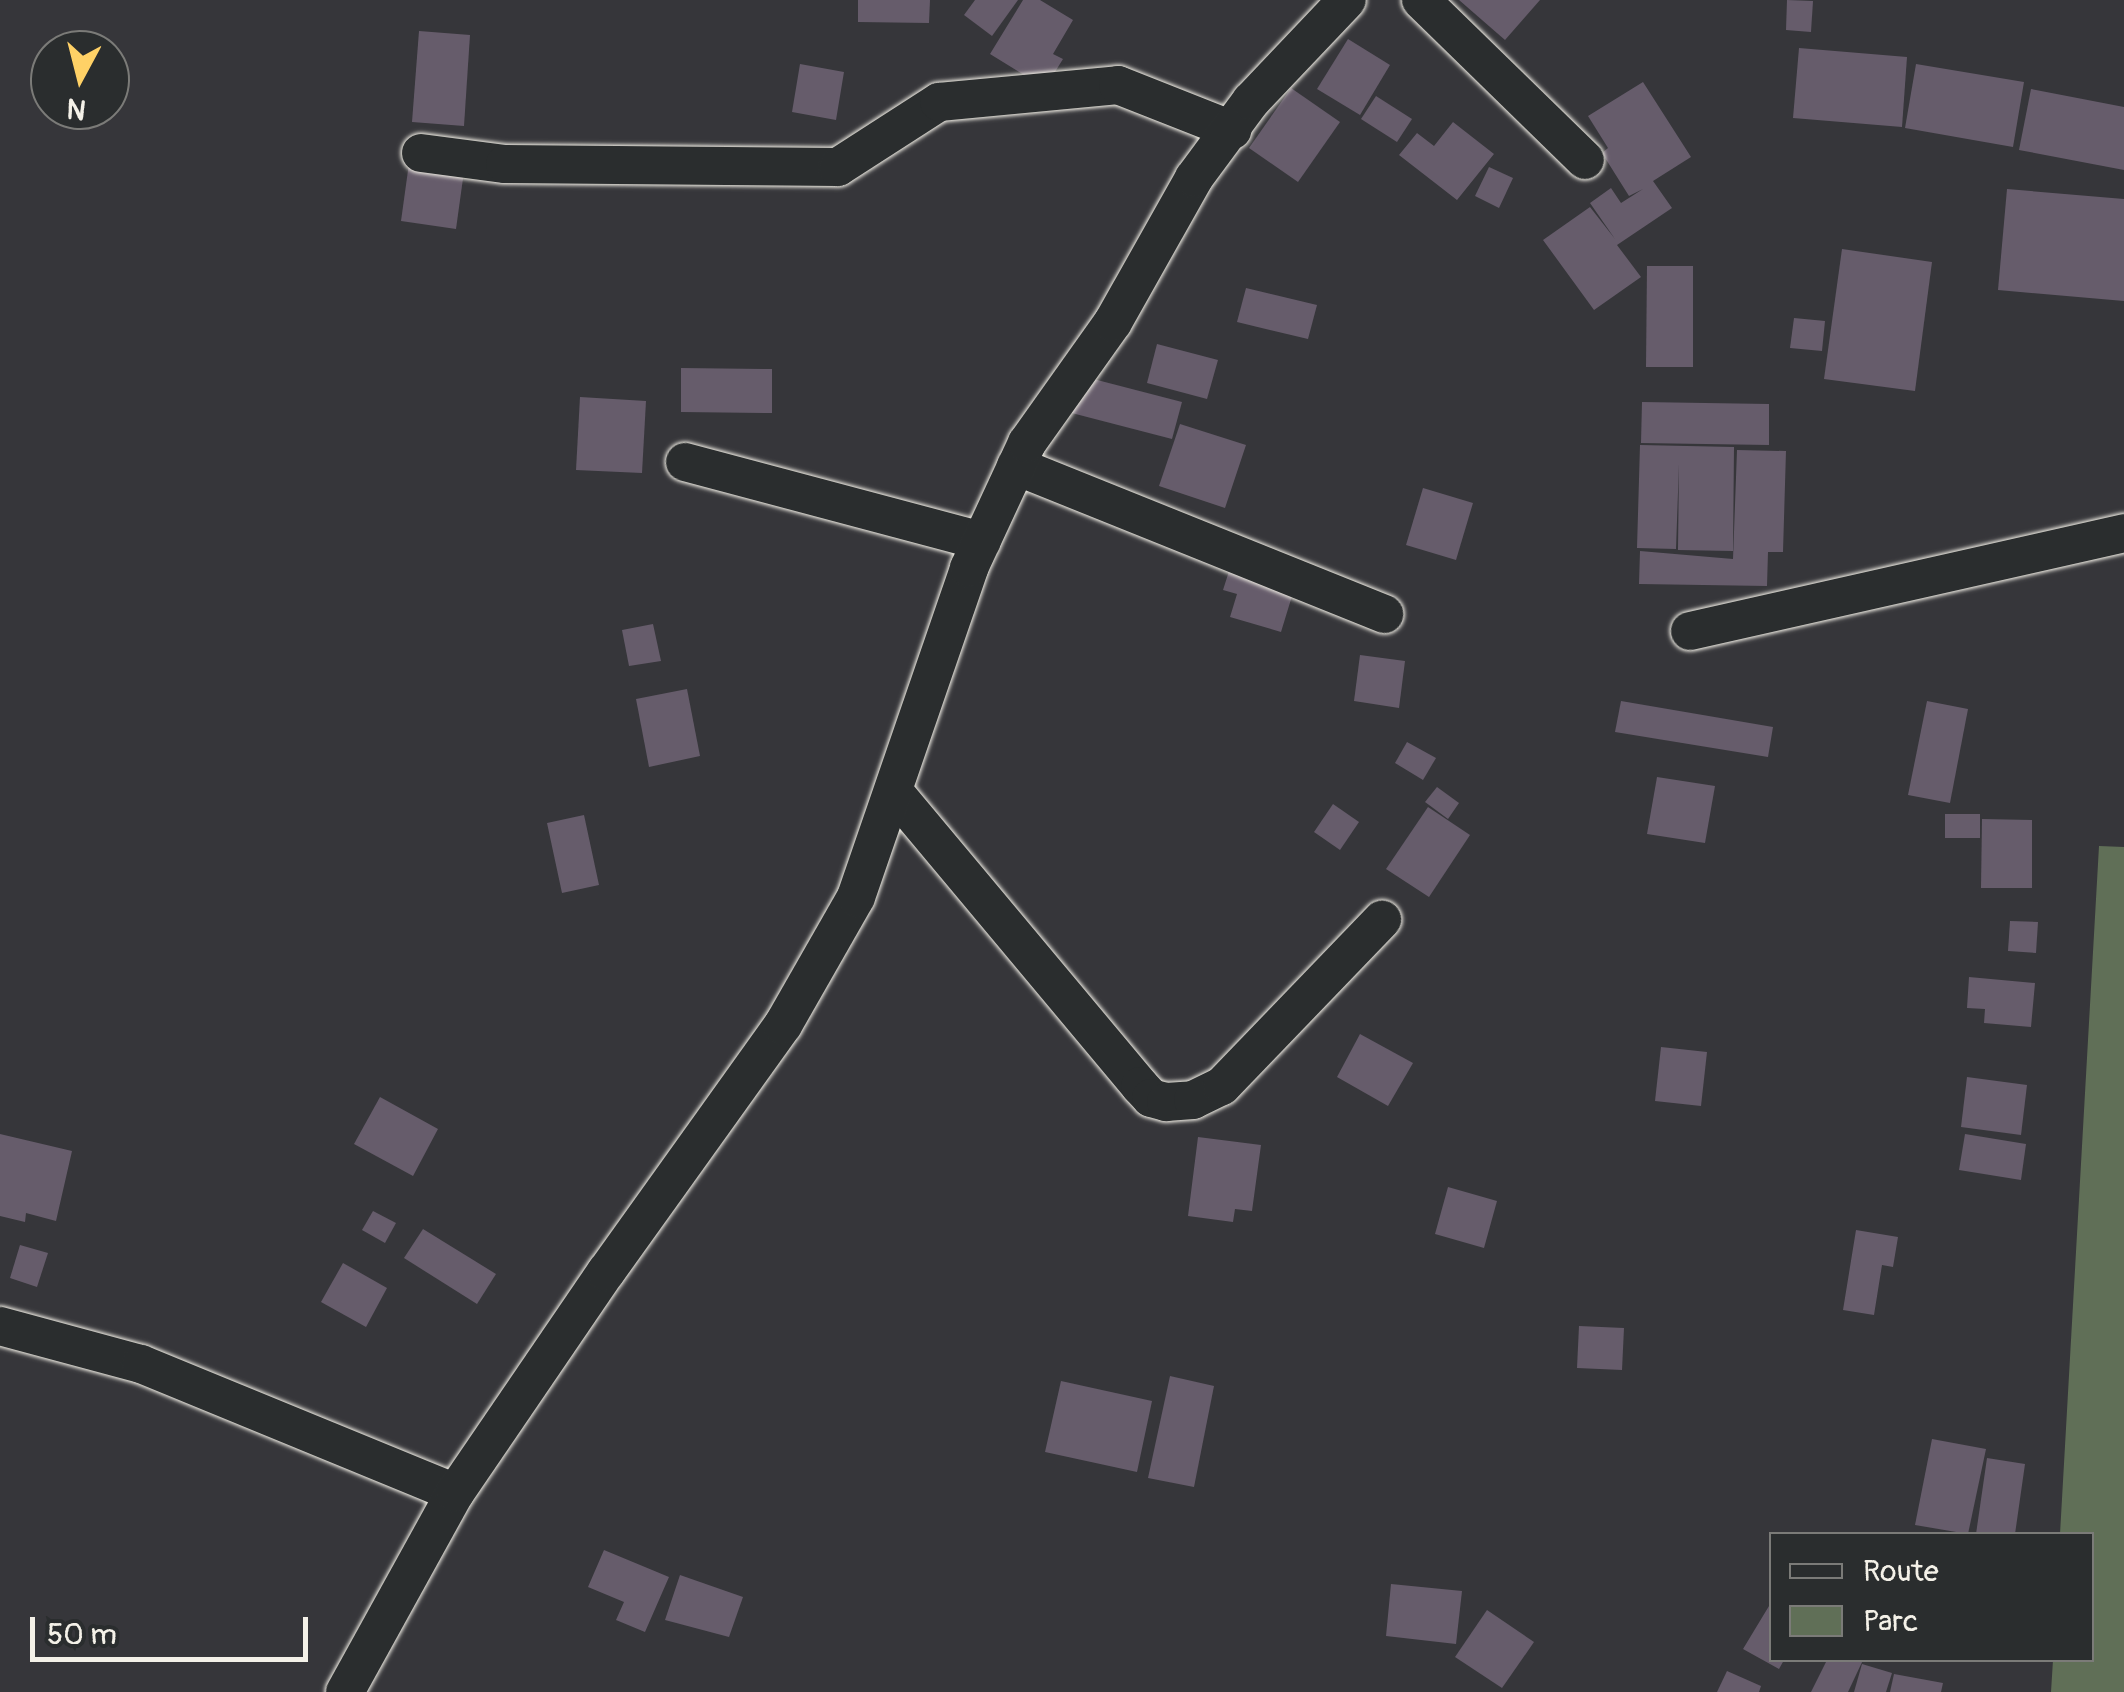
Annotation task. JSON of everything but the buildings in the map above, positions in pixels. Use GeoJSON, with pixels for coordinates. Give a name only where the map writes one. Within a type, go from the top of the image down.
{"type":"FeatureCollection","features":[{"type":"Feature","properties":{"kind":"street"},"geometry":{"type":"LineString","coordinates":[[346,1692],[455,1493],[606,1272],[783,1025],[856,897],[982,542],[1027,443],[1113,322],[1194,178],[1250,102],[1347,0]]}},
{"type":"Feature","properties":{"kind":"street"},"geometry":{"type":"LineString","coordinates":[[1422,0],[1585,160]]}},
{"type":"Feature","properties":{"kind":"street"},"geometry":{"type":"LineString","coordinates":[[421,154],[505,164],[838,167],[940,102],[1118,85],[1232,130]]}},
{"type":"Feature","properties":{"kind":"street"},"geometry":{"type":"LineString","coordinates":[[685,462],[982,542]]}},
{"type":"Feature","properties":{"kind":"street"},"geometry":{"type":"LineString","coordinates":[[1016,466],[1384,614]]}},
{"type":"Feature","properties":{"kind":"street"},"geometry":{"type":"LineString","coordinates":[[1690,632],[2124,533]]}},
{"type":"Feature","properties":{"kind":"street"},"geometry":{"type":"LineString","coordinates":[[895,793],[1140,1086],[1151,1098],[1166,1102],[1193,1100],[1222,1086],[1382,920]]}},
{"type":"Feature","properties":{"kind":"street"},"geometry":{"type":"LineString","coordinates":[[0,1326],[141,1364],[455,1493]]}},
{"type":"Feature","properties":{"kind":"green space"},"geometry":{"type":"Polygon","coordinates":[[[2099,846],[2124,847],[2124,1692],[2051,1692],[2053,1662],[2094,1662],[2094,1532],[2060,1532],[2099,846]]]}}]}
